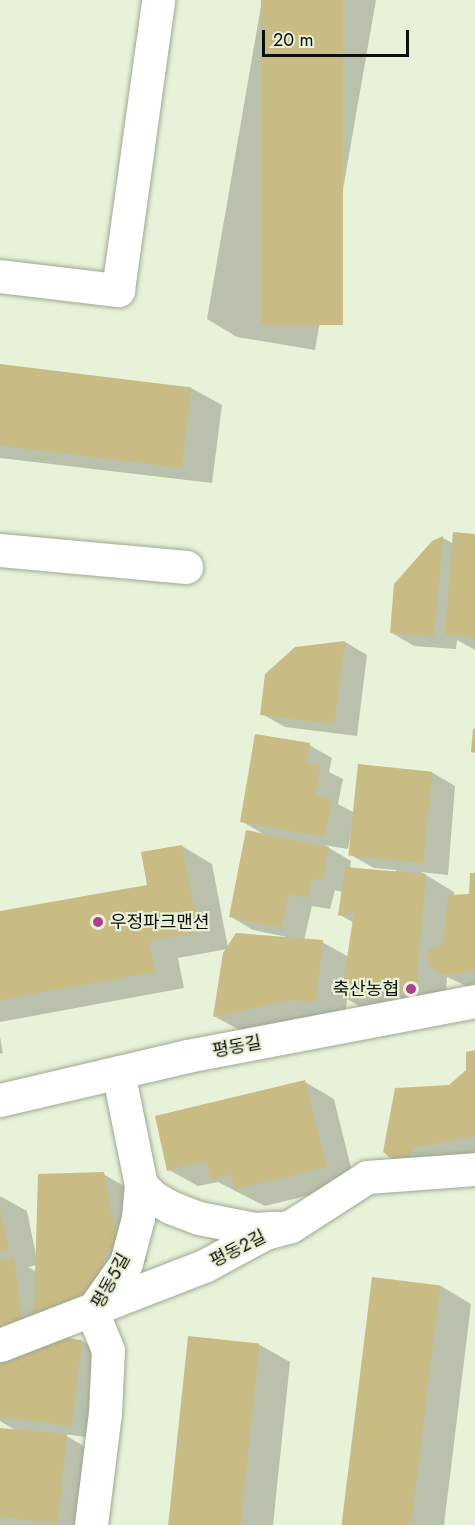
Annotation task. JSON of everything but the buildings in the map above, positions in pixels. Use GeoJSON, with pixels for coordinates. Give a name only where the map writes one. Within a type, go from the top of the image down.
{"type":"FeatureCollection","features":[{"type":"Feature","properties":{"kind":"street"},"geometry":{"type":"LineString","coordinates":[[0,276],[118,290],[158,0]]}},
{"type":"Feature","properties":{"kind":"street"},"geometry":{"type":"LineString","coordinates":[[0,550],[186,567]]}},
{"type":"Feature","properties":{"kind":"street","name":"평동길"},"geometry":{"type":"LineString","coordinates":[[0,1100],[187,1056],[475,1001]]}},
{"type":"Feature","properties":{"kind":"street","name":"평동5길"},"geometry":{"type":"LineString","coordinates":[[91,1525],[105,1413],[108,1350],[92,1311],[126,1263],[138,1218],[141,1185],[118,1072]]}},
{"type":"Feature","properties":{"kind":"street","name":"평동2길"},"geometry":{"type":"LineString","coordinates":[[0,1345],[204,1266],[265,1233],[291,1226],[367,1177],[475,1169]]}},
{"type":"Feature","properties":{"kind":"street"},"geometry":{"type":"LineString","coordinates":[[141,1185],[153,1197],[170,1207],[198,1218],[254,1230],[291,1226]]}},
{"type":"Feature","properties":{"kind":"place","name":"우정파크맨션"},"geometry":{"type":"Point","coordinates":[98,922]}},
{"type":"Feature","properties":{"kind":"place","name":"축산농협"},"geometry":{"type":"Point","coordinates":[411,989]}}]}
